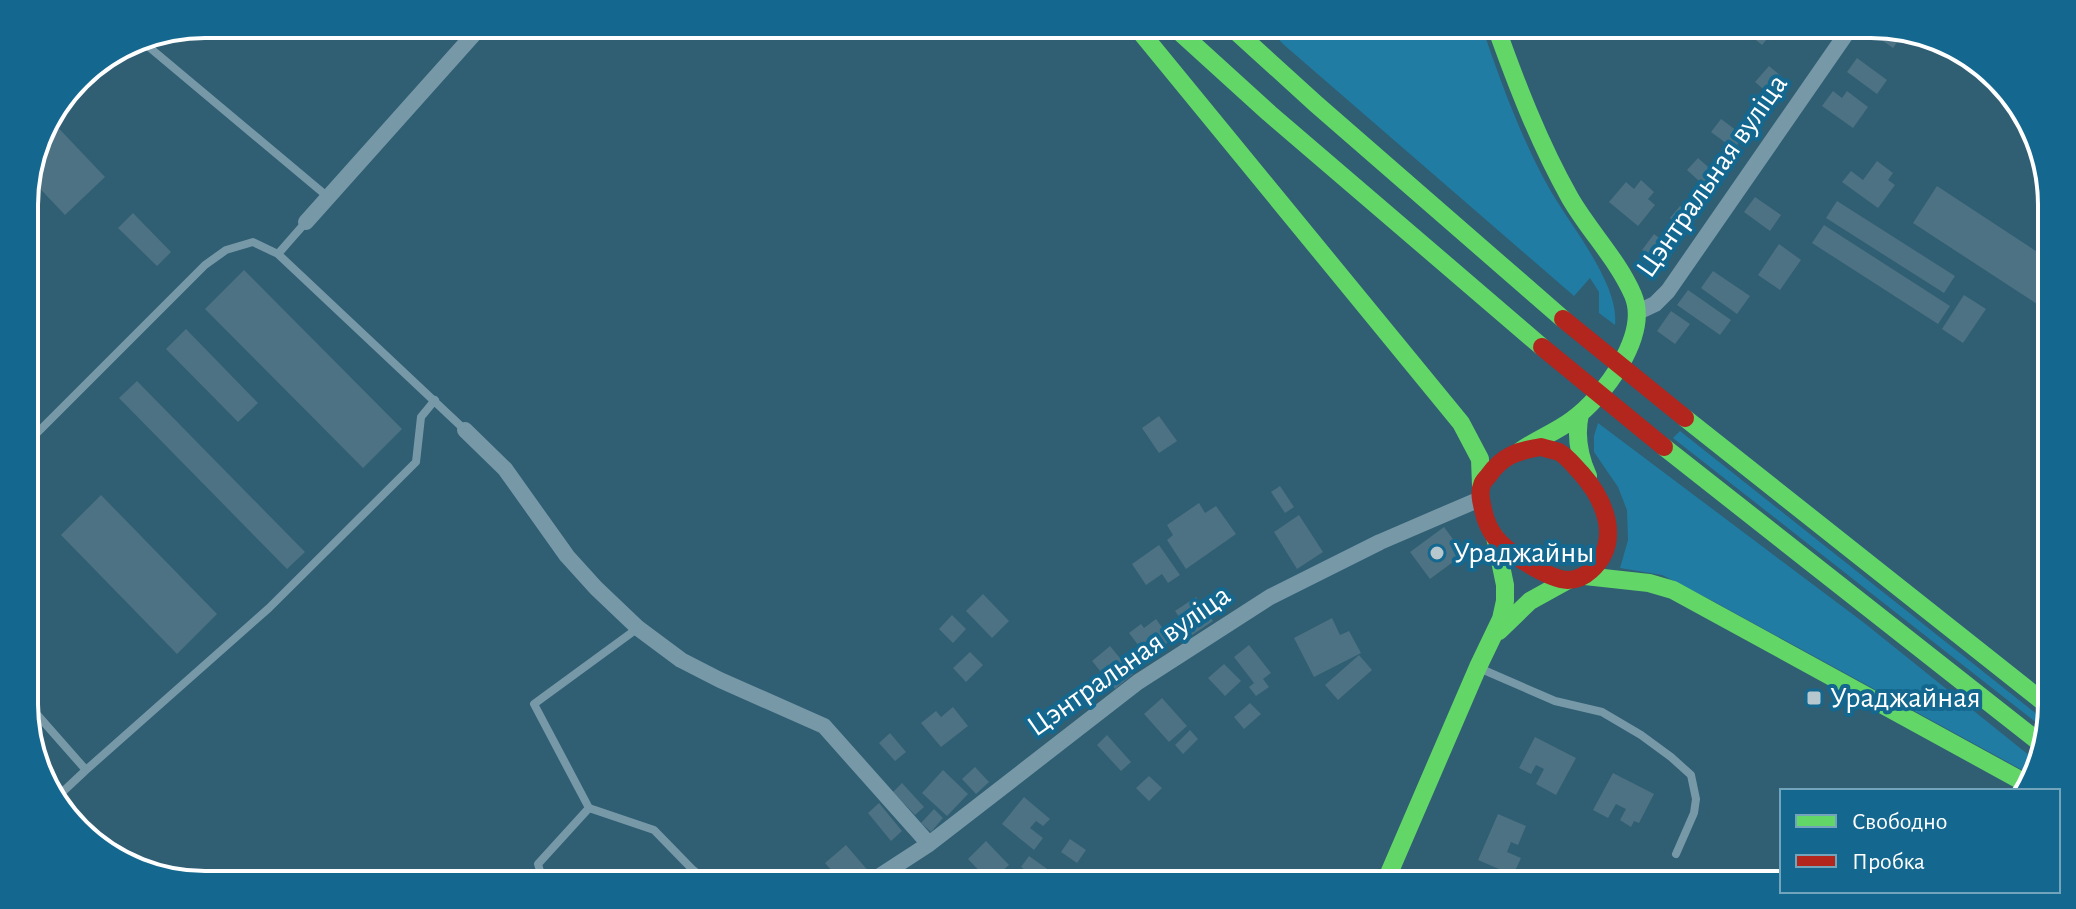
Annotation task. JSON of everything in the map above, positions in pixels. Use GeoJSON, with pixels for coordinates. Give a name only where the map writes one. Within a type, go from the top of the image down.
{"type":"FeatureCollection","features":[{"type":"Feature","properties":{"kind":"main road"},"geometry":{"type":"LineString","coordinates":[[1145,38],[1461,423],[1480,459],[1480,492],[1486,521],[1495,537],[1504,573],[1505,601],[1495,635],[1478,667],[1390,871]]}},
{"type":"Feature","properties":{"kind":"main road"},"geometry":{"type":"LineString","coordinates":[[1186,38],[1269,113],[1542,347],[2035,739]]}},
{"type":"Feature","properties":{"kind":"main road"},"geometry":{"type":"LineString","coordinates":[[1243,38],[1563,319],[2038,698]]}},
{"type":"Feature","properties":{"kind":"main road"},"geometry":{"type":"LineString","coordinates":[[1480,492],[1498,462],[1580,414],[1623,360],[1633,338],[1638,312],[1625,281],[1571,200],[1516,84],[1500,38]]}},
{"type":"Feature","properties":{"kind":"main road"},"geometry":{"type":"LineString","coordinates":[[1495,635],[1523,605],[1542,592],[1595,567],[1602,557],[1608,540],[1608,523],[1604,507],[1583,466],[1578,441],[1580,414]]}},
{"type":"Feature","properties":{"kind":"main road"},"geometry":{"type":"LineString","coordinates":[[1520,451],[1541,447],[1558,452],[1594,488]]}},
{"type":"Feature","properties":{"kind":"main road"},"geometry":{"type":"LineString","coordinates":[[1495,537],[1539,571],[1576,578],[1649,583],[1673,590],[2020,780]]}},
{"type":"Feature","properties":{"kind":"street"},"geometry":{"type":"LineString","coordinates":[[306,222],[470,38]]}},
{"type":"Feature","properties":{"kind":"street","name":"Цэнтральная вуліца"},"geometry":{"type":"LineString","coordinates":[[1638,312],[1655,304],[1668,291],[1843,38]]}},
{"type":"Feature","properties":{"kind":"street"},"geometry":{"type":"LineString","coordinates":[[465,430],[505,469],[567,556],[638,628],[694,667],[824,726],[929,844]]}},
{"type":"Feature","properties":{"kind":"street","name":"Цэнтральная вуліца"},"geometry":{"type":"LineString","coordinates":[[888,871],[929,844],[1138,682],[1270,597],[1443,514],[1480,492]]}},
{"type":"Feature","properties":{"kind":"lane"},"geometry":{"type":"LineString","coordinates":[[150,48],[328,197]]}},
{"type":"Feature","properties":{"kind":"lane"},"geometry":{"type":"LineString","coordinates":[[278,254],[306,222]]}},
{"type":"Feature","properties":{"kind":"lane"},"geometry":{"type":"LineString","coordinates":[[38,432],[205,265],[226,250],[253,242],[278,254],[465,430]]}},
{"type":"Feature","properties":{"kind":"lane"},"geometry":{"type":"LineString","coordinates":[[63,792],[269,608],[416,462],[421,417],[435,400]]}},
{"type":"Feature","properties":{"kind":"lane"},"geometry":{"type":"LineString","coordinates":[[638,628],[534,704],[589,808],[654,830],[694,871]]}},
{"type":"Feature","properties":{"kind":"lane"},"geometry":{"type":"LineString","coordinates":[[1478,667],[1555,701],[1602,712],[1641,735],[1691,775],[1696,799],[1694,813],[1676,854]]}},
{"type":"Feature","properties":{"kind":"lane"},"geometry":{"type":"LineString","coordinates":[[39,716],[86,770]]}},
{"type":"Feature","properties":{"kind":"lane"},"geometry":{"type":"LineString","coordinates":[[540,871],[538,864],[589,808]]}},
{"type":"Feature","properties":{"kind":"shaded area"},"geometry":{"type":"Polygon","coordinates":[[[1278,38],[1486,38],[1529,148],[1549,188],[1602,273],[1610,291],[1615,325],[1599,313],[1599,292],[1590,278],[1574,296],[1278,38]]]}},
{"type":"Feature","properties":{"kind":"shaded area"},"geometry":{"type":"Polygon","coordinates":[[[1598,423],[1863,622],[2030,756],[2024,771],[1662,575],[1620,568],[1628,540],[1627,510],[1618,487],[1594,452],[1598,423]]]}},
{"type":"Feature","properties":{"kind":"shaded area"},"geometry":{"type":"Polygon","coordinates":[[[1680,431],[2038,715],[2037,723],[1673,438],[1680,431]]]}},
{"type":"Feature","properties":{"kind":"building"},"geometry":{"type":"Polygon","coordinates":[[[1753,38],[1768,38],[1762,45],[1753,38]]]}},
{"type":"Feature","properties":{"kind":"building"},"geometry":{"type":"Polygon","coordinates":[[[1879,38],[1898,40],[1893,48],[1879,38]]]}},
{"type":"Feature","properties":{"kind":"building"},"geometry":{"type":"Polygon","coordinates":[[[1857,58],[1887,80],[1877,94],[1847,72],[1857,58]]]}},
{"type":"Feature","properties":{"kind":"building"},"geometry":{"type":"Polygon","coordinates":[[[1769,66],[1788,82],[1774,98],[1755,82],[1769,66]]]}},
{"type":"Feature","properties":{"kind":"building"},"geometry":{"type":"Polygon","coordinates":[[[1833,91],[1842,98],[1847,91],[1868,107],[1853,128],[1822,106],[1833,91]]]}},
{"type":"Feature","properties":{"kind":"building"},"geometry":{"type":"Polygon","coordinates":[[[1721,119],[1744,136],[1734,149],[1711,132],[1721,119]]]}},
{"type":"Feature","properties":{"kind":"building"},"geometry":{"type":"Polygon","coordinates":[[[57,127],[105,177],[65,215],[39,187],[44,161],[57,127]]]}},
{"type":"Feature","properties":{"kind":"building"},"geometry":{"type":"Polygon","coordinates":[[[1698,158],[1722,179],[1711,192],[1687,170],[1698,158]]]}},
{"type":"Feature","properties":{"kind":"building"},"geometry":{"type":"Polygon","coordinates":[[[1877,161],[1893,173],[1888,180],[1895,185],[1878,208],[1842,182],[1851,171],[1863,180],[1877,161]]]}},
{"type":"Feature","properties":{"kind":"building"},"geometry":{"type":"Polygon","coordinates":[[[1641,180],[1654,192],[1648,199],[1655,205],[1638,226],[1609,202],[1626,182],[1634,189],[1641,180]]]}},
{"type":"Feature","properties":{"kind":"building"},"geometry":{"type":"Polygon","coordinates":[[[1937,186],[2038,252],[2038,302],[2037,304],[1913,223],[1937,186]]]}},
{"type":"Feature","properties":{"kind":"building"},"geometry":{"type":"Polygon","coordinates":[[[1755,197],[1781,215],[1770,231],[1744,212],[1755,197]]]}},
{"type":"Feature","properties":{"kind":"building"},"geometry":{"type":"Polygon","coordinates":[[[1837,201],[1955,276],[1944,293],[1826,218],[1837,201]]]}},
{"type":"Feature","properties":{"kind":"building"},"geometry":{"type":"Polygon","coordinates":[[[1680,206],[1696,219],[1686,231],[1670,218],[1680,206]]]}},
{"type":"Feature","properties":{"kind":"building"},"geometry":{"type":"Polygon","coordinates":[[[133,213],[171,252],[157,266],[118,228],[133,213]]]}},
{"type":"Feature","properties":{"kind":"building"},"geometry":{"type":"Polygon","coordinates":[[[1824,225],[1950,306],[1938,324],[1812,243],[1824,225]]]}},
{"type":"Feature","properties":{"kind":"building"},"geometry":{"type":"Polygon","coordinates":[[[1654,234],[1675,250],[1663,266],[1642,250],[1654,234]]]}},
{"type":"Feature","properties":{"kind":"building"},"geometry":{"type":"Polygon","coordinates":[[[1779,244],[1801,260],[1780,290],[1758,275],[1779,244]]]}},
{"type":"Feature","properties":{"kind":"building"},"geometry":{"type":"Polygon","coordinates":[[[244,270],[402,429],[363,468],[205,309],[244,270]]]}},
{"type":"Feature","properties":{"kind":"building"},"geometry":{"type":"Polygon","coordinates":[[[1713,271],[1750,296],[1737,314],[1701,288],[1713,271]]]}},
{"type":"Feature","properties":{"kind":"building"},"geometry":{"type":"Polygon","coordinates":[[[1688,290],[1731,320],[1720,335],[1677,305],[1688,290]]]}},
{"type":"Feature","properties":{"kind":"building"},"geometry":{"type":"Polygon","coordinates":[[[1964,295],[1986,309],[1963,343],[1942,329],[1964,295]]]}},
{"type":"Feature","properties":{"kind":"building"},"geometry":{"type":"Polygon","coordinates":[[[1671,311],[1690,324],[1675,344],[1657,331],[1671,311]]]}},
{"type":"Feature","properties":{"kind":"building"},"geometry":{"type":"Polygon","coordinates":[[[186,329],[258,403],[238,422],[166,349],[186,329]]]}},
{"type":"Feature","properties":{"kind":"building"},"geometry":{"type":"Polygon","coordinates":[[[137,381],[305,552],[287,569],[119,398],[137,381]]]}},
{"type":"Feature","properties":{"kind":"building"},"geometry":{"type":"Polygon","coordinates":[[[1159,416],[1177,441],[1159,453],[1142,428],[1159,416]]]}},
{"type":"Feature","properties":{"kind":"building"},"geometry":{"type":"Polygon","coordinates":[[[1280,486],[1294,507],[1285,513],[1271,492],[1280,486]]]}},
{"type":"Feature","properties":{"kind":"building"},"geometry":{"type":"Polygon","coordinates":[[[101,495],[217,614],[177,654],[61,535],[101,495]]]}},
{"type":"Feature","properties":{"kind":"building"},"geometry":{"type":"Polygon","coordinates":[[[1199,503],[1205,513],[1216,506],[1236,534],[1186,569],[1167,540],[1173,535],[1167,525],[1199,503]]]}},
{"type":"Feature","properties":{"kind":"building"},"geometry":{"type":"Polygon","coordinates":[[[1299,515],[1323,552],[1297,569],[1274,532],[1299,515]]]}},
{"type":"Feature","properties":{"kind":"building","name":"Ураджайны"},"geometry":{"type":"Polygon","coordinates":[[[1444,527],[1464,554],[1430,579],[1410,552],[1444,527]]]}},
{"type":"Feature","properties":{"kind":"building"},"geometry":{"type":"Polygon","coordinates":[[[1159,545],[1180,575],[1168,583],[1162,574],[1146,585],[1132,564],[1159,545]]]}},
{"type":"Feature","properties":{"kind":"building"},"geometry":{"type":"Polygon","coordinates":[[[983,594],[1009,621],[992,638],[966,611],[983,594]]]}},
{"type":"Feature","properties":{"kind":"building"},"geometry":{"type":"Polygon","coordinates":[[[1196,597],[1213,621],[1192,635],[1175,611],[1196,597]]]}},
{"type":"Feature","properties":{"kind":"building"},"geometry":{"type":"Polygon","coordinates":[[[952,615],[966,629],[953,643],[939,629],[952,615]]]}},
{"type":"Feature","properties":{"kind":"building"},"geometry":{"type":"Polygon","coordinates":[[[1332,618],[1340,635],[1349,631],[1361,653],[1314,677],[1294,638],[1332,618]]]}},
{"type":"Feature","properties":{"kind":"building"},"geometry":{"type":"Polygon","coordinates":[[[1156,619],[1171,640],[1148,658],[1129,633],[1141,624],[1144,628],[1156,619]]]}},
{"type":"Feature","properties":{"kind":"building"},"geometry":{"type":"Polygon","coordinates":[[[1249,645],[1271,673],[1263,679],[1269,687],[1256,696],[1249,687],[1254,683],[1234,657],[1249,645]]]}},
{"type":"Feature","properties":{"kind":"building"},"geometry":{"type":"Polygon","coordinates":[[[1110,646],[1133,674],[1115,689],[1092,661],[1110,646]]]}},
{"type":"Feature","properties":{"kind":"building"},"geometry":{"type":"Polygon","coordinates":[[[970,652],[983,665],[966,682],[953,668],[970,652]]]}},
{"type":"Feature","properties":{"kind":"building"},"geometry":{"type":"Polygon","coordinates":[[[1359,655],[1372,670],[1338,700],[1325,685],[1359,655]]]}},
{"type":"Feature","properties":{"kind":"building"},"geometry":{"type":"Polygon","coordinates":[[[1224,664],[1241,681],[1225,696],[1208,678],[1224,664]]]}},
{"type":"Feature","properties":{"kind":"building"},"geometry":{"type":"Polygon","coordinates":[[[1162,698],[1187,726],[1169,742],[1144,714],[1162,698]]]}},
{"type":"Feature","properties":{"kind":"building"},"geometry":{"type":"Polygon","coordinates":[[[1250,703],[1261,714],[1244,729],[1234,717],[1250,703]]]}},
{"type":"Feature","properties":{"kind":"building"},"geometry":{"type":"Polygon","coordinates":[[[953,707],[968,726],[941,747],[921,723],[936,711],[941,717],[953,707]]]}},
{"type":"Feature","properties":{"kind":"building"},"geometry":{"type":"Polygon","coordinates":[[[1190,730],[1198,739],[1183,754],[1175,745],[1190,730]]]}},
{"type":"Feature","properties":{"kind":"building"},"geometry":{"type":"Polygon","coordinates":[[[890,733],[906,752],[895,761],[879,743],[890,733]]]}},
{"type":"Feature","properties":{"kind":"building"},"geometry":{"type":"Polygon","coordinates":[[[1107,735],[1131,762],[1121,771],[1097,745],[1107,735]]]}},
{"type":"Feature","properties":{"kind":"building"},"geometry":{"type":"Polygon","coordinates":[[[1535,737],[1576,758],[1556,795],[1536,784],[1544,769],[1536,765],[1531,774],[1519,768],[1535,737]]]}},
{"type":"Feature","properties":{"kind":"building"},"geometry":{"type":"Polygon","coordinates":[[[975,767],[989,782],[976,794],[962,779],[975,767]]]}},
{"type":"Feature","properties":{"kind":"building"},"geometry":{"type":"Polygon","coordinates":[[[943,770],[968,794],[947,816],[922,793],[943,770]]]}},
{"type":"Feature","properties":{"kind":"building"},"geometry":{"type":"Polygon","coordinates":[[[1613,773],[1654,794],[1639,823],[1634,821],[1631,827],[1620,820],[1626,809],[1616,804],[1608,818],[1593,810],[1613,773]]]}},
{"type":"Feature","properties":{"kind":"building"},"geometry":{"type":"Polygon","coordinates":[[[1149,776],[1162,788],[1149,801],[1136,788],[1149,776]]]}},
{"type":"Feature","properties":{"kind":"building"},"geometry":{"type":"Polygon","coordinates":[[[902,783],[924,807],[915,815],[893,792],[902,783]]]}},
{"type":"Feature","properties":{"kind":"building"},"geometry":{"type":"Polygon","coordinates":[[[1024,797],[1050,819],[1043,826],[1036,821],[1030,828],[1043,838],[1034,850],[1002,824],[1024,797]]]}},
{"type":"Feature","properties":{"kind":"building"},"geometry":{"type":"Polygon","coordinates":[[[879,803],[902,831],[891,841],[868,813],[879,803]]]}},
{"type":"Feature","properties":{"kind":"building"},"geometry":{"type":"Polygon","coordinates":[[[934,809],[943,818],[931,832],[921,823],[934,809]]]}},
{"type":"Feature","properties":{"kind":"building"},"geometry":{"type":"Polygon","coordinates":[[[1498,814],[1526,826],[1518,845],[1511,842],[1507,852],[1521,858],[1515,871],[1504,871],[1478,860],[1498,814]]]}},
{"type":"Feature","properties":{"kind":"building"},"geometry":{"type":"Polygon","coordinates":[[[1070,839],[1086,850],[1077,863],[1061,852],[1070,839]]]}},
{"type":"Feature","properties":{"kind":"building"},"geometry":{"type":"Polygon","coordinates":[[[986,841],[1009,865],[1002,871],[979,871],[968,859],[986,841]]]}},
{"type":"Feature","properties":{"kind":"building"},"geometry":{"type":"Polygon","coordinates":[[[846,845],[868,871],[832,871],[825,863],[846,845]]]}},
{"type":"Feature","properties":{"kind":"building"},"geometry":{"type":"Polygon","coordinates":[[[1029,856],[1050,871],[1027,871],[1021,867],[1029,856]]]}},
{"type":"Feature","properties":{"kind":"traffic: fast"},"geometry":{"type":"LineString","coordinates":[[1145,38],[1461,423],[1480,459],[1481,486]]}},
{"type":"Feature","properties":{"kind":"traffic: fast"},"geometry":{"type":"LineString","coordinates":[[1186,38],[1269,113],[1542,347]]}},
{"type":"Feature","properties":{"kind":"traffic: fast"},"geometry":{"type":"LineString","coordinates":[[1243,38],[1563,319]]}},
{"type":"Feature","properties":{"kind":"traffic: fast"},"geometry":{"type":"LineString","coordinates":[[1500,38],[1548,156],[1570,198],[1627,282],[1637,311],[1630,346],[1610,381],[1585,410],[1520,451]]}},
{"type":"Feature","properties":{"kind":"traffic: fast"},"geometry":{"type":"LineString","coordinates":[[1580,414],[1579,446],[1588,476]]}},
{"type":"Feature","properties":{"kind":"traffic: fast"},"geometry":{"type":"LineString","coordinates":[[1685,418],[2038,698]]}},
{"type":"Feature","properties":{"kind":"traffic: fast"},"geometry":{"type":"LineString","coordinates":[[1664,447],[2035,739]]}},
{"type":"Feature","properties":{"kind":"traffic: fast"},"geometry":{"type":"LineString","coordinates":[[1390,871],[1501,619],[1505,585],[1495,537]]}},
{"type":"Feature","properties":{"kind":"traffic: fast"},"geometry":{"type":"LineString","coordinates":[[1585,576],[1649,583],[1673,590],[2020,780]]}},
{"type":"Feature","properties":{"kind":"traffic: fast"},"geometry":{"type":"LineString","coordinates":[[1499,631],[1530,601],[1568,580]]}},
{"type":"Feature","properties":{"kind":"traffic: jam"},"geometry":{"type":"LineString","coordinates":[[1563,319],[1685,418]]}},
{"type":"Feature","properties":{"kind":"traffic: jam"},"geometry":{"type":"LineString","coordinates":[[1542,347],[1664,447]]}},
{"type":"Feature","properties":{"kind":"traffic: jam"},"geometry":{"type":"LineString","coordinates":[[1541,447],[1559,452],[1581,473],[1597,496],[1607,521],[1606,547],[1600,560],[1588,573],[1574,579],[1560,579],[1518,557],[1495,537],[1484,513],[1481,488],[1494,468],[1512,455],[1541,447]]}},
{"type":"Feature","properties":{"kind":"place","name":"Ураджайны"},"geometry":{"type":"Point","coordinates":[1437,553]}},
{"type":"Feature","properties":{"kind":"place","name":"Ураджайная"},"geometry":{"type":"Point","coordinates":[1814,698]}}]}
